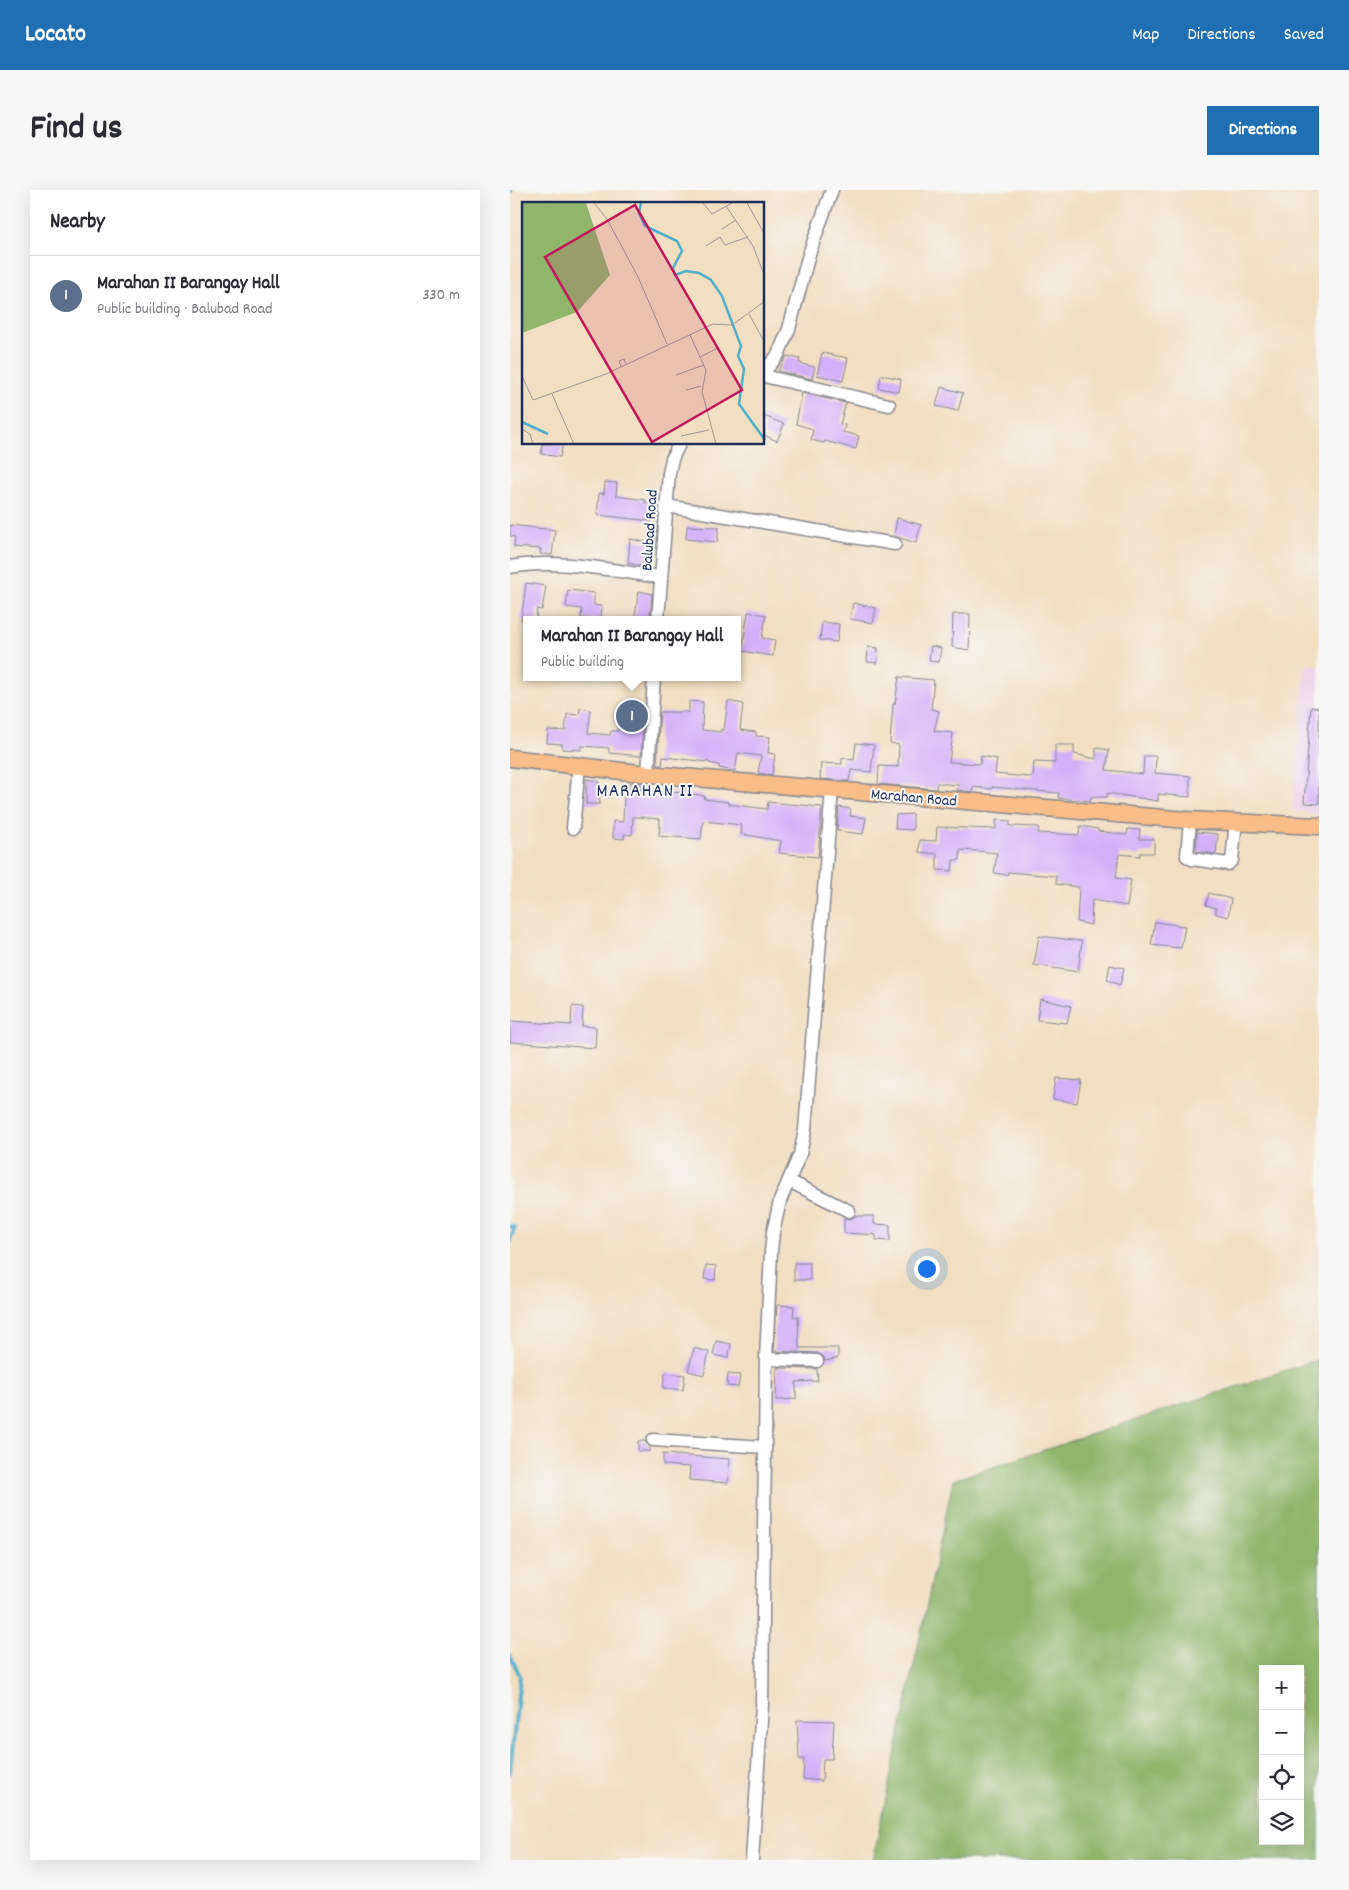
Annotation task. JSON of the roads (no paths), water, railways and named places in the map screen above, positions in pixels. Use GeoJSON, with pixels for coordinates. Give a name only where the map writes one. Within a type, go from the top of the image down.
{"type":"FeatureCollection","features":[{"type":"Feature","properties":{"kind":"main road","name":"Marahan Road"},"geometry":{"type":"LineString","coordinates":[[510,758],[648,774],[1190,820],[1319,826]]}},
{"type":"Feature","properties":{"kind":"street"},"geometry":{"type":"LineString","coordinates":[[765,373],[778,355],[789,329],[809,254],[832,190]]}},
{"type":"Feature","properties":{"kind":"street"},"geometry":{"type":"LineString","coordinates":[[765,374],[889,405]]}},
{"type":"Feature","properties":{"kind":"street","name":"Balubad Road"},"geometry":{"type":"LineString","coordinates":[[658,616],[669,473],[679,445]]}},
{"type":"Feature","properties":{"kind":"street"},"geometry":{"type":"LineString","coordinates":[[666,506],[895,544]]}},
{"type":"Feature","properties":{"kind":"street"},"geometry":{"type":"LineString","coordinates":[[510,567],[532,563],[555,564],[661,577]]}},
{"type":"Feature","properties":{"kind":"street"},"geometry":{"type":"LineString","coordinates":[[648,774],[654,681]]}},
{"type":"Feature","properties":{"kind":"street"},"geometry":{"type":"LineString","coordinates":[[573,828],[580,766]]}},
{"type":"Feature","properties":{"kind":"street"},"geometry":{"type":"LineString","coordinates":[[752,1860],[762,1705],[766,1359],[773,1232],[780,1201],[800,1154],[805,1130],[832,789]]}},
{"type":"Feature","properties":{"kind":"street"},"geometry":{"type":"LineString","coordinates":[[1190,820],[1188,856],[1192,859],[1228,864],[1232,860],[1236,822]]}},
{"type":"Feature","properties":{"kind":"street"},"geometry":{"type":"LineString","coordinates":[[789,1181],[849,1211]]}},
{"type":"Feature","properties":{"kind":"street"},"geometry":{"type":"LineString","coordinates":[[766,1359],[817,1361]]}},
{"type":"Feature","properties":{"kind":"street"},"geometry":{"type":"LineString","coordinates":[[653,1440],[764,1447]]}},
{"type":"Feature","properties":{"kind":"waterway"},"geometry":{"type":"LineString","coordinates":[[510,1226],[515,1227],[510,1241]]}},
{"type":"Feature","properties":{"kind":"waterway"},"geometry":{"type":"LineString","coordinates":[[510,1655],[520,1676],[510,1773]]}},
{"type":"Feature","properties":{"kind":"place","name":"Marahan II Barangay Hall"},"geometry":{"type":"Point","coordinates":[632,716]}},
{"type":"Feature","properties":{"kind":"district","name":"MARAHAN II"},"geometry":{"type":"Point","coordinates":[645,789]}}]}
